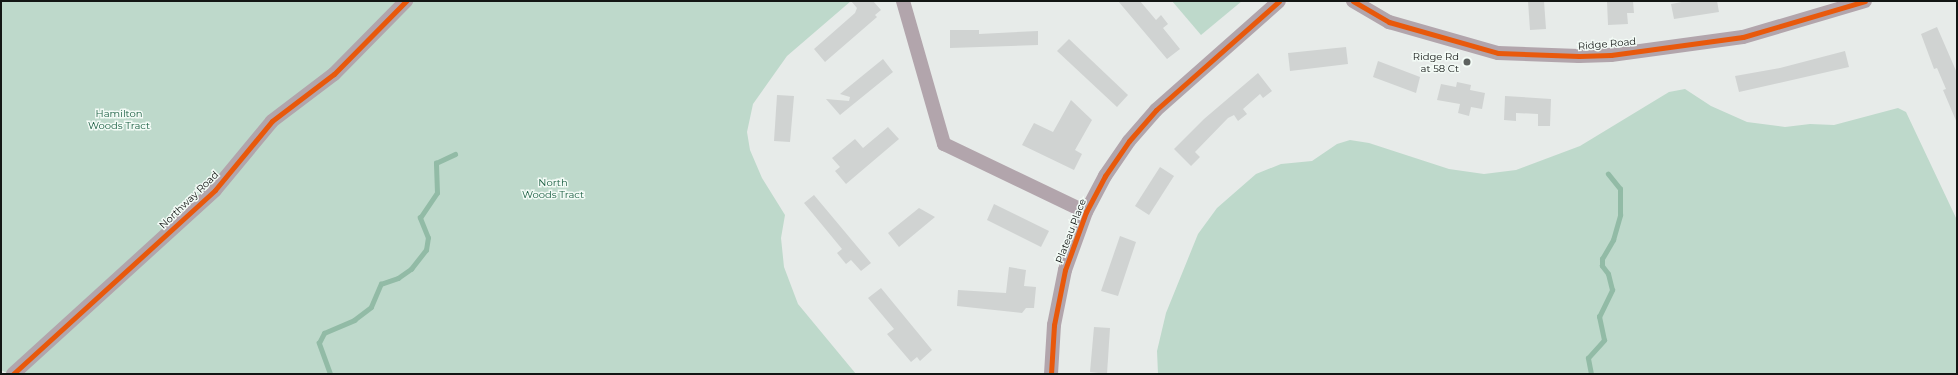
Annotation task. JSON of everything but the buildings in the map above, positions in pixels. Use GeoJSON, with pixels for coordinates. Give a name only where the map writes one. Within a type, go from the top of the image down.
{"type":"FeatureCollection","features":[{"type":"Feature","properties":{"kind":"street","name":"Northway Road"},"geometry":{"type":"LineString","coordinates":[[12,374],[215,190],[272,121],[334,74],[406,1]]}},
{"type":"Feature","properties":{"kind":"street"},"geometry":{"type":"LineString","coordinates":[[903,1],[944,144],[1086,212]]}},
{"type":"Feature","properties":{"kind":"street","name":"Plateau Place"},"geometry":{"type":"LineString","coordinates":[[1051,374],[1052,345],[1058,299],[1069,256],[1086,212],[1116,159],[1146,122],[1279,1]]}},
{"type":"Feature","properties":{"kind":"street","name":"Ridge Road"},"geometry":{"type":"LineString","coordinates":[[1354,1],[1389,22],[1498,53],[1579,56],[1611,55],[1743,37],[1865,1]]}},
{"type":"Feature","properties":{"kind":"green space","name":"North Woods Tract"},"geometry":{"type":"Polygon","coordinates":[[[1,1],[851,1],[787,56],[753,104],[747,132],[750,150],[762,178],[785,215],[781,238],[784,267],[798,304],[856,374],[9,374],[1,370],[1,1]]]}},
{"type":"Feature","properties":{"kind":"green space"},"geometry":{"type":"Polygon","coordinates":[[[1172,1],[1242,1],[1201,35],[1172,1]]]}},
{"type":"Feature","properties":{"kind":"green space"},"geometry":{"type":"Polygon","coordinates":[[[1685,89],[1711,106],[1747,122],[1785,127],[1810,124],[1834,125],[1898,108],[1906,112],[1957,220],[1957,374],[1158,374],[1157,351],[1166,313],[1198,234],[1217,208],[1256,174],[1281,164],[1312,161],[1337,144],[1350,140],[1369,143],[1449,169],[1484,174],[1516,170],[1580,146],[1669,92],[1685,89]]]}},
{"type":"Feature","properties":{"kind":"waterway"},"geometry":{"type":"LineString","coordinates":[[330,374],[319,343],[324,333],[354,320],[371,307],[381,284],[398,278],[411,269],[426,250],[428,238],[420,218],[437,193],[436,163],[455,154]]}},
{"type":"Feature","properties":{"kind":"waterway"},"geometry":{"type":"LineString","coordinates":[[1591,374],[1588,358],[1604,340],[1599,317],[1612,290],[1608,274],[1602,266],[1602,259],[1613,240],[1620,215],[1620,189],[1608,174]]}},
{"type":"Feature","properties":{"kind":"cycle path"},"geometry":{"type":"LineString","coordinates":[[13,374],[215,190],[272,121],[334,74],[406,1]]}},
{"type":"Feature","properties":{"kind":"cycle path"},"geometry":{"type":"LineString","coordinates":[[1051,374],[1054,325],[1065,270],[1086,212],[1105,176],[1129,141],[1156,110],[1279,1]]}},
{"type":"Feature","properties":{"kind":"cycle path"},"geometry":{"type":"LineString","coordinates":[[1353,1],[1389,22],[1498,53],[1579,56],[1611,55],[1743,37],[1865,1]]}},
{"type":"Feature","properties":{"kind":"place","name":"Ridge Rd at 58 Ct"},"geometry":{"type":"Point","coordinates":[1467,62]}},
{"type":"Feature","properties":{"kind":"park label","name":"Hamilton Woods Tract"},"geometry":{"type":"Point","coordinates":[119,118]}}]}
